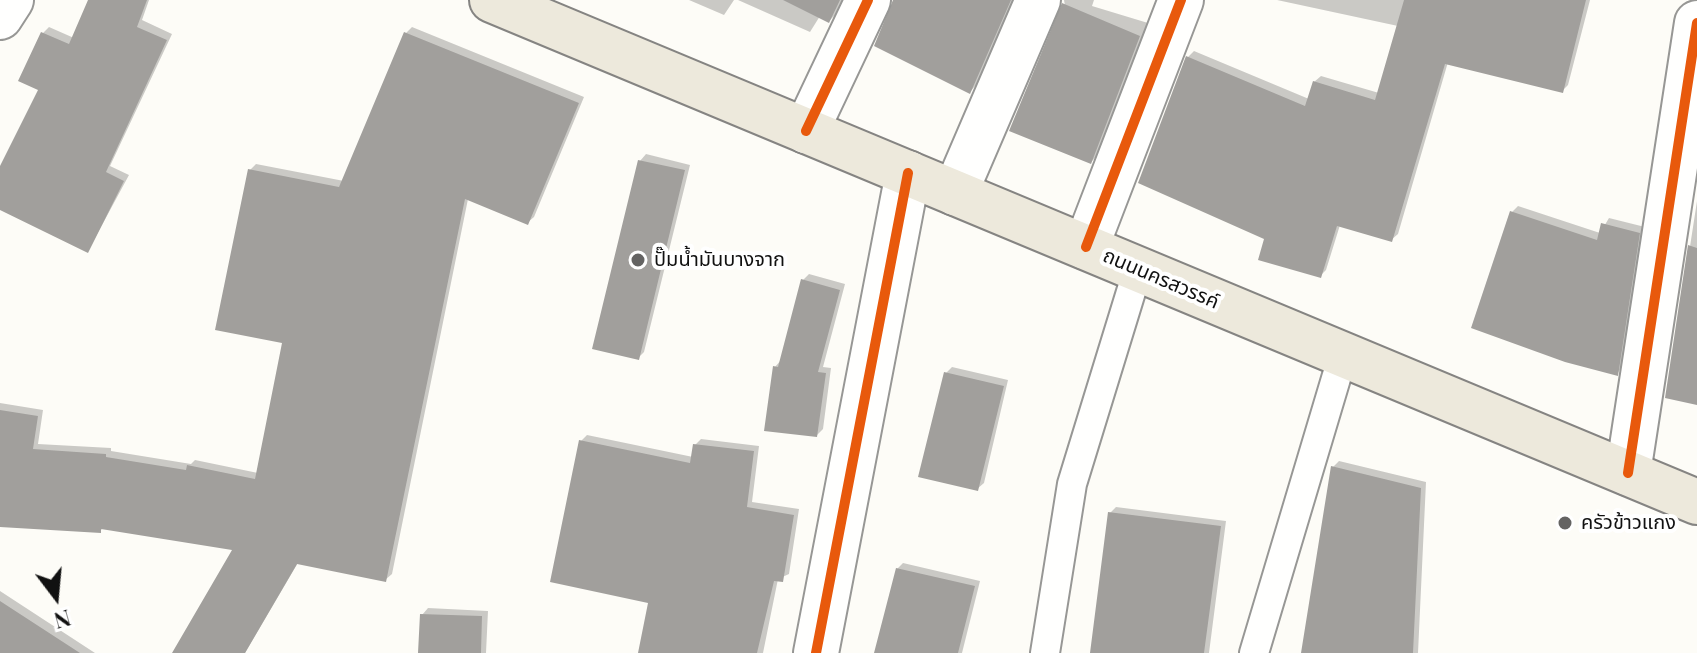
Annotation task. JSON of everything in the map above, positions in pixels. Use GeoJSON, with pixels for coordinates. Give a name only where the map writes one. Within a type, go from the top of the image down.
{"type":"FeatureCollection","features":[{"type":"Feature","properties":{"kind":"main road","name":"ถนนนครสวรรค์"},"geometry":{"type":"LineString","coordinates":[[502,2],[1697,502]]}},
{"type":"Feature","properties":{"kind":"street"},"geometry":{"type":"LineString","coordinates":[[0,17],[11,0]]}},
{"type":"Feature","properties":{"kind":"street"},"geometry":{"type":"LineString","coordinates":[[806,131],[868,0]]}},
{"type":"Feature","properties":{"kind":"street"},"geometry":{"type":"LineString","coordinates":[[955,193],[1038,0]]}},
{"type":"Feature","properties":{"kind":"street"},"geometry":{"type":"LineString","coordinates":[[1086,247],[1181,0]]}},
{"type":"Feature","properties":{"kind":"street"},"geometry":{"type":"LineString","coordinates":[[1628,473],[1697,23]]}},
{"type":"Feature","properties":{"kind":"street"},"geometry":{"type":"LineString","coordinates":[[816,653],[908,173]]}},
{"type":"Feature","properties":{"kind":"lane"},"geometry":{"type":"LineString","coordinates":[[1045,653],[1072,484],[1138,269]]}},
{"type":"Feature","properties":{"kind":"lane"},"geometry":{"type":"LineString","coordinates":[[1254,653],[1343,355]]}},
{"type":"Feature","properties":{"kind":"building"},"geometry":{"type":"Polygon","coordinates":[[[88,0],[147,0],[137,27],[167,40],[106,172],[124,181],[88,253],[0,210],[0,166],[38,90],[18,81],[41,32],[69,44],[88,0]]]}},
{"type":"Feature","properties":{"kind":"building"},"geometry":{"type":"Polygon","coordinates":[[[783,0],[840,0],[829,23],[783,0]]]}},
{"type":"Feature","properties":{"kind":"building"},"geometry":{"type":"Polygon","coordinates":[[[893,0],[1011,0],[970,94],[874,46],[893,0]]]}},
{"type":"Feature","properties":{"kind":"building"},"geometry":{"type":"Polygon","coordinates":[[[1404,0],[1586,0],[1563,93],[1445,64],[1392,242],[1337,226],[1321,278],[1258,260],[1264,239],[1138,183],[1186,56],[1305,106],[1313,81],[1375,100],[1404,0]]]}},
{"type":"Feature","properties":{"kind":"building"},"geometry":{"type":"Polygon","coordinates":[[[1062,3],[1140,36],[1091,164],[1009,131],[1062,3]]]}},
{"type":"Feature","properties":{"kind":"building"},"geometry":{"type":"Polygon","coordinates":[[[404,32],[579,103],[528,225],[465,199],[386,582],[297,564],[245,653],[172,653],[232,550],[101,529],[101,533],[0,527],[0,410],[38,416],[33,449],[106,454],[106,457],[186,470],[187,465],[255,479],[282,343],[215,330],[248,169],[339,187],[404,32]]]}},
{"type":"Feature","properties":{"kind":"building","name":"ปั๊มน้ำมันบางจาก"},"geometry":{"type":"Polygon","coordinates":[[[638,160],[685,170],[639,360],[592,349],[638,160]]]}},
{"type":"Feature","properties":{"kind":"building"},"geometry":{"type":"Polygon","coordinates":[[[1510,211],[1597,240],[1601,223],[1640,233],[1618,376],[1565,362],[1471,328],[1510,211]]]}},
{"type":"Feature","properties":{"kind":"building"},"geometry":{"type":"Polygon","coordinates":[[[1688,245],[1697,248],[1697,405],[1665,398],[1688,245]]]}},
{"type":"Feature","properties":{"kind":"building"},"geometry":{"type":"Polygon","coordinates":[[[801,279],[840,290],[818,372],[826,373],[817,437],[764,431],[773,366],[778,367],[801,279]]]}},
{"type":"Feature","properties":{"kind":"building"},"geometry":{"type":"Polygon","coordinates":[[[944,372],[1004,386],[978,491],[918,477],[944,372]]]}},
{"type":"Feature","properties":{"kind":"building"},"geometry":{"type":"Polygon","coordinates":[[[579,440],[690,463],[693,444],[754,451],[747,507],[794,515],[783,582],[774,581],[757,653],[638,653],[648,603],[550,582],[579,440]]]}},
{"type":"Feature","properties":{"kind":"building"},"geometry":{"type":"Polygon","coordinates":[[[1331,466],[1421,488],[1413,653],[1301,653],[1331,466]]]}},
{"type":"Feature","properties":{"kind":"building"},"geometry":{"type":"Polygon","coordinates":[[[1108,512],[1221,526],[1204,653],[1090,653],[1108,512]]]}},
{"type":"Feature","properties":{"kind":"building"},"geometry":{"type":"Polygon","coordinates":[[[896,568],[975,586],[958,653],[874,653],[896,568]]]}},
{"type":"Feature","properties":{"kind":"building"},"geometry":{"type":"Polygon","coordinates":[[[0,601],[80,653],[0,653],[0,601]]]}},
{"type":"Feature","properties":{"kind":"building"},"geometry":{"type":"Polygon","coordinates":[[[420,614],[482,616],[481,653],[418,653],[420,614]]]}},
{"type":"Feature","properties":{"kind":"cycle path"},"geometry":{"type":"LineString","coordinates":[[806,131],[868,0]]}},
{"type":"Feature","properties":{"kind":"cycle path"},"geometry":{"type":"LineString","coordinates":[[1086,247],[1181,0]]}},
{"type":"Feature","properties":{"kind":"cycle path"},"geometry":{"type":"LineString","coordinates":[[1628,473],[1697,23]]}},
{"type":"Feature","properties":{"kind":"cycle path"},"geometry":{"type":"LineString","coordinates":[[816,653],[908,173]]}},
{"type":"Feature","properties":{"kind":"place","name":"ปั๊มน้ำมันบางจาก"},"geometry":{"type":"Point","coordinates":[638,260]}},
{"type":"Feature","properties":{"kind":"place","name":"ครัวข้าวแกง"},"geometry":{"type":"Point","coordinates":[1565,523]}}]}
